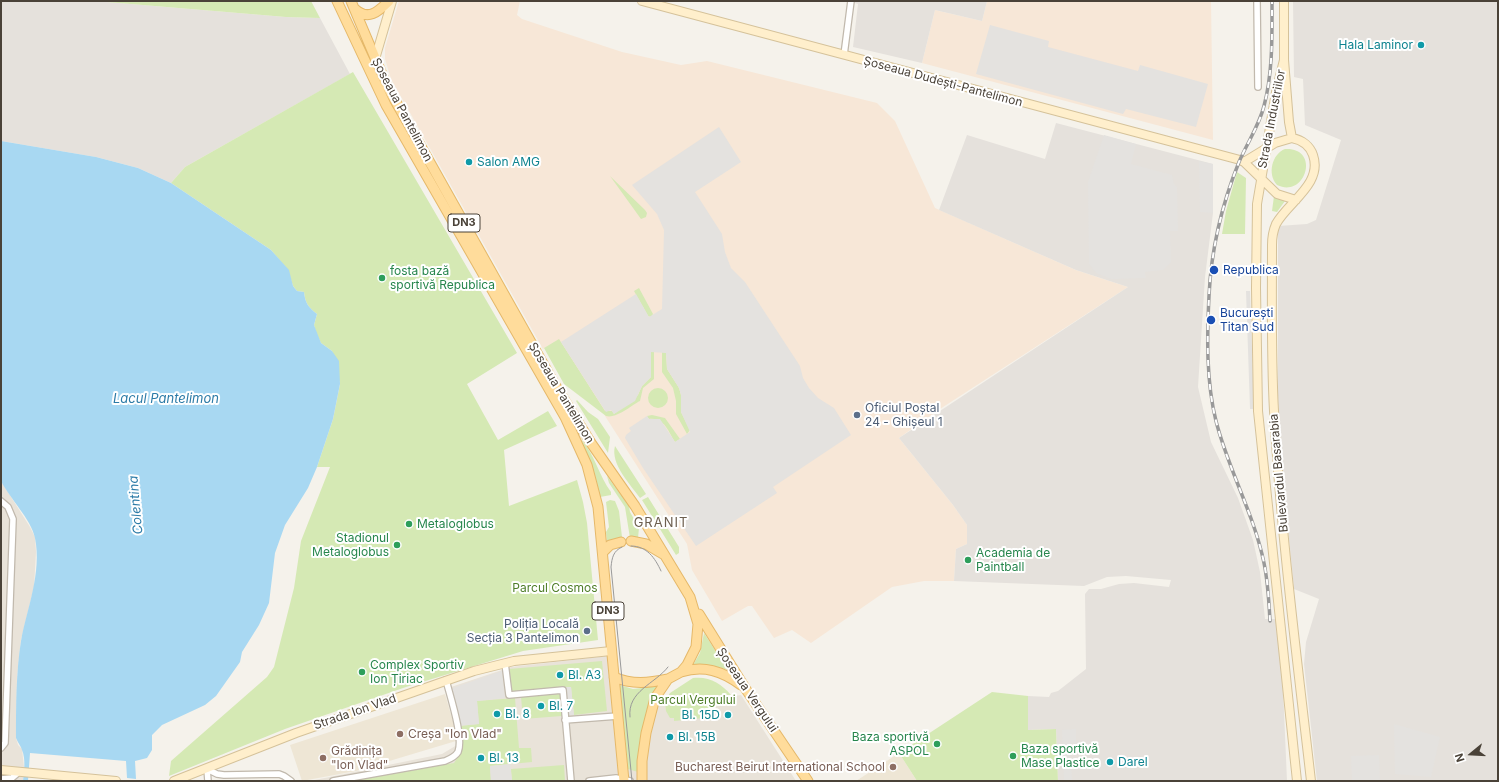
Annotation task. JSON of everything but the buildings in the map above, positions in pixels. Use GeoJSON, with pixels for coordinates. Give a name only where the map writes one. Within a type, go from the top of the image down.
{"type":"FeatureCollection","features":[{"type":"Feature","properties":{"kind":"main road","name":"Șoseaua Pantelimon"},"geometry":{"type":"LineString","coordinates":[[337,1],[373,78],[570,427],[582,452],[591,478],[598,506],[611,651],[626,780]]}},
{"type":"Feature","properties":{"kind":"main road"},"geometry":{"type":"LineString","coordinates":[[353,5],[363,15],[370,15],[389,1]]}},
{"type":"Feature","properties":{"kind":"main road"},"geometry":{"type":"LineString","coordinates":[[373,78],[375,60],[392,1]]}},
{"type":"Feature","properties":{"kind":"main road","name":"Șoseaua Dudești-Pantelimon"},"geometry":{"type":"LineString","coordinates":[[642,1],[1244,162]]}},
{"type":"Feature","properties":{"kind":"main road","name":"Strada Industriilor"},"geometry":{"type":"LineString","coordinates":[[1284,1],[1284,60],[1288,122],[1292,138],[1304,142],[1312,153],[1314,160],[1312,178]]}},
{"type":"Feature","properties":{"kind":"main road","name":"Șoseaua Pantelimon"},"geometry":{"type":"LineString","coordinates":[[353,5],[375,60],[405,120],[559,391],[667,557],[690,597],[696,613],[698,632],[694,654],[681,672],[668,679],[659,691],[648,722],[642,761],[642,781]]}},
{"type":"Feature","properties":{"kind":"main road"},"geometry":{"type":"LineString","coordinates":[[362,55],[375,60]]}},
{"type":"Feature","properties":{"kind":"main road","name":"Strada Industriilor"},"geometry":{"type":"LineString","coordinates":[[1260,179],[1276,92],[1284,60]]}},
{"type":"Feature","properties":{"kind":"main road"},"geometry":{"type":"LineString","coordinates":[[1292,138],[1283,139],[1244,162],[1276,194],[1296,200]]}},
{"type":"Feature","properties":{"kind":"main road","name":"Bulevardul Basarabia"},"geometry":{"type":"LineString","coordinates":[[1311,781],[1282,509],[1273,384],[1272,238],[1276,225],[1312,178]]}},
{"type":"Feature","properties":{"kind":"main road","name":"Bulevardul Basarabia"},"geometry":{"type":"LineString","coordinates":[[1260,179],[1257,204],[1256,245],[1258,411],[1297,781]]}},
{"type":"Feature","properties":{"kind":"main road"},"geometry":{"type":"LineString","coordinates":[[603,552],[610,545],[626,541],[646,544],[667,557]]}},
{"type":"Feature","properties":{"kind":"main road","name":"Șoseaua Vergului"},"geometry":{"type":"LineString","coordinates":[[690,597],[705,625],[745,688],[808,781]]}},
{"type":"Feature","properties":{"kind":"main road","name":"Strada Ion Vlad"},"geometry":{"type":"LineString","coordinates":[[174,781],[296,733],[446,680],[505,663],[611,651]]}},
{"type":"Feature","properties":{"kind":"main road"},"geometry":{"type":"LineString","coordinates":[[681,672],[694,669],[710,669],[726,675],[745,688]]}},
{"type":"Feature","properties":{"kind":"main road"},"geometry":{"type":"LineString","coordinates":[[614,677],[624,681],[642,683],[668,679]]}},
{"type":"Feature","properties":{"kind":"main road"},"geometry":{"type":"LineString","coordinates":[[1,770],[116,781]]}},
{"type":"Feature","properties":{"kind":"street"},"geometry":{"type":"LineString","coordinates":[[844,55],[851,1]]}},
{"type":"Feature","properties":{"kind":"street"},"geometry":{"type":"LineString","coordinates":[[1257,1],[1258,87]]}},
{"type":"Feature","properties":{"kind":"street"},"geometry":{"type":"LineString","coordinates":[[1,501],[8,507],[12,519],[5,743],[1,748]]}},
{"type":"Feature","properties":{"kind":"street"},"geometry":{"type":"LineString","coordinates":[[505,663],[509,695],[562,690],[571,781]]}},
{"type":"Feature","properties":{"kind":"street"},"geometry":{"type":"LineString","coordinates":[[334,781],[445,761],[455,756],[459,749],[459,738],[446,680]]}},
{"type":"Feature","properties":{"kind":"street"},"geometry":{"type":"LineString","coordinates":[[566,720],[618,716]]}},
{"type":"Feature","properties":{"kind":"street"},"geometry":{"type":"LineString","coordinates":[[207,769],[208,781]]}},
{"type":"Feature","properties":{"kind":"street"},"geometry":{"type":"LineString","coordinates":[[207,769],[217,774],[224,775],[279,774],[291,781]]}},
{"type":"Feature","properties":{"kind":"street"},"geometry":{"type":"LineString","coordinates":[[1,779],[12,778],[20,772]]}},
{"type":"Feature","properties":{"kind":"street"},"geometry":{"type":"LineString","coordinates":[[589,781],[616,778],[626,780]]}},
{"type":"Feature","properties":{"kind":"shaded area"},"geometry":{"type":"Polygon","coordinates":[[[1,1],[95,1],[286,17],[320,18],[350,74],[185,167],[171,183],[138,168],[96,157],[1,141],[1,1]]]}},
{"type":"Feature","properties":{"kind":"shaded area"},"geometry":{"type":"Polygon","coordinates":[[[399,1],[520,1],[517,15],[522,19],[622,52],[681,65],[707,61],[877,103],[895,121],[935,208],[1076,270],[1128,287],[940,409],[899,438],[953,505],[967,525],[967,544],[956,549],[954,581],[924,581],[892,587],[811,643],[792,630],[774,638],[752,606],[748,606],[722,621],[692,570],[687,544],[557,341],[543,349],[391,79],[385,59],[385,48],[399,1]]]}},
{"type":"Feature","properties":{"kind":"shaded area"},"geometry":{"type":"Polygon","coordinates":[[[848,1],[987,1],[982,21],[935,10],[922,63],[853,47],[858,4],[848,1]]]}},
{"type":"Feature","properties":{"kind":"shaded area"},"geometry":{"type":"Polygon","coordinates":[[[987,1],[1211,1],[1213,140],[922,63],[935,10],[982,21],[987,1]]]}},
{"type":"Feature","properties":{"kind":"shaded area"},"geometry":{"type":"Polygon","coordinates":[[[1293,1],[1498,1],[1498,781],[1317,781],[1304,664],[1306,642],[1319,599],[1294,589],[1282,469],[1278,395],[1278,226],[1307,224],[1316,220],[1341,140],[1305,125],[1303,79],[1294,77],[1293,1]]]}},
{"type":"Feature","properties":{"kind":"shaded area"},"geometry":{"type":"Polygon","coordinates":[[[990,25],[1049,41],[1048,47],[1138,71],[1140,65],[1208,84],[1196,127],[1126,109],[1123,114],[976,74],[990,25]]]}},
{"type":"Feature","properties":{"kind":"shaded area"},"geometry":{"type":"Polygon","coordinates":[[[1056,123],[1213,164],[1213,213],[1205,277],[1198,387],[1211,442],[1238,498],[1253,540],[1260,572],[1265,619],[1280,619],[1287,781],[1058,781],[1056,729],[1028,730],[1028,696],[1049,697],[1051,693],[1058,691],[1086,669],[1085,594],[1089,589],[1101,589],[1119,584],[1134,583],[1169,587],[1171,580],[1126,576],[1107,577],[1084,586],[954,581],[956,549],[967,544],[967,525],[953,505],[899,438],[1128,287],[1076,270],[939,210],[967,135],[1045,159],[1056,123]]]}},
{"type":"Feature","properties":{"kind":"shaded area"},"geometry":{"type":"Polygon","coordinates":[[[719,127],[741,162],[695,192],[722,234],[725,252],[731,268],[745,282],[800,366],[803,378],[809,388],[818,398],[834,408],[851,435],[773,487],[777,493],[696,546],[643,468],[625,438],[631,431],[629,428],[647,416],[649,419],[660,419],[675,442],[690,432],[681,412],[681,395],[679,388],[667,369],[666,353],[651,352],[651,377],[642,386],[635,401],[614,414],[611,410],[606,412],[561,342],[636,294],[649,317],[662,309],[664,230],[657,214],[632,185],[719,127]]]}},
{"type":"Feature","properties":{"kind":"shaded area"},"geometry":{"type":"Polygon","coordinates":[[[1104,135],[1136,144],[1131,164],[1172,175],[1174,184],[1177,187],[1178,231],[1170,231],[1171,262],[1163,270],[1145,272],[1146,278],[1111,279],[1096,273],[1089,264],[1088,182],[1104,135]]]}},
{"type":"Feature","properties":{"kind":"shaded area"},"geometry":{"type":"Polygon","coordinates":[[[1199,161],[1213,164],[1213,213],[1200,212],[1199,161]]]}},
{"type":"Feature","properties":{"kind":"shaded area"},"geometry":{"type":"Polygon","coordinates":[[[1246,291],[1250,291],[1254,409],[1250,409],[1246,291]]]}},
{"type":"Feature","properties":{"kind":"shaded area"},"geometry":{"type":"Polygon","coordinates":[[[1,481],[35,537],[36,552],[34,587],[21,640],[17,677],[16,738],[18,745],[22,749],[24,767],[23,781],[1,781],[1,481]]]}},
{"type":"Feature","properties":{"kind":"shaded area"},"geometry":{"type":"Polygon","coordinates":[[[608,656],[614,712],[741,695],[796,781],[310,781],[442,754],[457,745],[457,732],[448,688],[511,667],[608,656]]]}},
{"type":"Feature","properties":{"kind":"shaded area"},"geometry":{"type":"Polygon","coordinates":[[[502,671],[505,698],[477,701],[479,724],[458,726],[450,689],[502,671]]]}},
{"type":"Feature","properties":{"kind":"shaded area"},"geometry":{"type":"Polygon","coordinates":[[[565,687],[571,687],[574,715],[568,715],[565,687]]]}},
{"type":"Feature","properties":{"kind":"shaded area","name":"Creșa \"Ion Vlad\""},"geometry":{"type":"Polygon","coordinates":[[[445,694],[454,725],[456,741],[356,771],[302,781],[290,745],[445,694]]]}},
{"type":"Feature","properties":{"kind":"shaded area"},"geometry":{"type":"Polygon","coordinates":[[[1394,724],[1440,737],[1431,777],[1395,774],[1394,724]]]}},
{"type":"Feature","properties":{"kind":"shaded area"},"geometry":{"type":"Polygon","coordinates":[[[1076,729],[1076,743],[1070,744],[1072,781],[1064,781],[1062,730],[1076,729]]]}},
{"type":"Feature","properties":{"kind":"shaded area","name":"Bucharest Beirut International School"},"geometry":{"type":"Polygon","coordinates":[[[899,753],[917,781],[856,781],[899,753]]]}},
{"type":"Feature","properties":{"kind":"shaded area"},"geometry":{"type":"Polygon","coordinates":[[[1379,755],[1380,781],[1352,781],[1351,756],[1379,755]]]}},
{"type":"Feature","properties":{"kind":"shaded area"},"geometry":{"type":"Polygon","coordinates":[[[510,764],[512,780],[491,781],[490,766],[510,764]]]}},
{"type":"Feature","properties":{"kind":"green space"},"geometry":{"type":"Polygon","coordinates":[[[95,1],[311,1],[320,18],[286,17],[95,1]]]}},
{"type":"Feature","properties":{"kind":"green space","name":"Parcul Cosmos"},"geometry":{"type":"Polygon","coordinates":[[[353,72],[517,353],[467,384],[498,440],[548,411],[557,426],[504,450],[509,506],[577,480],[587,523],[598,640],[523,651],[406,687],[285,729],[169,776],[171,761],[267,677],[274,667],[294,588],[301,541],[330,467],[317,467],[333,419],[340,384],[332,351],[321,343],[316,333],[314,325],[317,314],[308,305],[304,292],[297,291],[293,286],[288,270],[271,250],[171,183],[185,167],[353,72]]]}},
{"type":"Feature","properties":{"kind":"green space"},"geometry":{"type":"Polygon","coordinates":[[[1285,149],[1296,151],[1303,156],[1306,163],[1305,172],[1302,179],[1296,185],[1287,187],[1277,185],[1272,175],[1272,165],[1274,160],[1277,155],[1285,149]]]}},
{"type":"Feature","properties":{"kind":"green space"},"geometry":{"type":"Polygon","coordinates":[[[1237,172],[1246,178],[1245,234],[1222,234],[1226,211],[1237,172]]]}},
{"type":"Feature","properties":{"kind":"green space"},"geometry":{"type":"Polygon","coordinates":[[[610,176],[645,210],[647,213],[646,217],[641,219],[610,176]]]}},
{"type":"Feature","properties":{"kind":"green space"},"geometry":{"type":"Polygon","coordinates":[[[1274,196],[1285,201],[1277,212],[1272,211],[1274,196]]]}},
{"type":"Feature","properties":{"kind":"green space"},"geometry":{"type":"Polygon","coordinates":[[[639,288],[653,314],[651,317],[648,316],[634,291],[639,288]]]}},
{"type":"Feature","properties":{"kind":"green space"},"geometry":{"type":"Polygon","coordinates":[[[559,339],[605,411],[612,411],[614,414],[638,395],[642,386],[651,377],[651,352],[654,352],[654,379],[643,388],[640,401],[620,413],[606,416],[564,384],[544,348],[559,339]]]}},
{"type":"Feature","properties":{"kind":"green space"},"geometry":{"type":"Polygon","coordinates":[[[662,352],[666,353],[667,369],[679,388],[681,395],[681,412],[690,430],[687,434],[676,414],[676,401],[673,388],[662,372],[662,352]]]}},
{"type":"Feature","properties":{"kind":"green space"},"geometry":{"type":"Polygon","coordinates":[[[658,388],[665,391],[668,398],[665,405],[658,408],[651,405],[648,398],[651,391],[658,388]]]}},
{"type":"Feature","properties":{"kind":"green space"},"geometry":{"type":"Polygon","coordinates":[[[577,400],[588,412],[598,419],[610,437],[608,453],[576,401],[577,400]]]}},
{"type":"Feature","properties":{"kind":"green space"},"geometry":{"type":"Polygon","coordinates":[[[652,415],[665,418],[680,439],[675,442],[668,429],[662,422],[649,419],[647,416],[652,415]]]}},
{"type":"Feature","properties":{"kind":"green space"},"geometry":{"type":"Polygon","coordinates":[[[581,439],[590,452],[611,492],[611,495],[600,497],[591,464],[581,439]]]}},
{"type":"Feature","properties":{"kind":"green space"},"geometry":{"type":"Polygon","coordinates":[[[615,446],[646,494],[640,498],[618,467],[614,453],[615,446]]]}},
{"type":"Feature","properties":{"kind":"green space"},"geometry":{"type":"Polygon","coordinates":[[[607,476],[629,506],[630,512],[639,528],[638,538],[630,538],[625,507],[609,483],[607,476]]]}},
{"type":"Feature","properties":{"kind":"green space"},"geometry":{"type":"Polygon","coordinates":[[[648,497],[679,547],[679,553],[676,555],[642,500],[648,497]]]}},
{"type":"Feature","properties":{"kind":"green space"},"geometry":{"type":"Polygon","coordinates":[[[610,500],[615,501],[619,511],[622,537],[607,542],[606,532],[609,527],[606,502],[610,500]]]}},
{"type":"Feature","properties":{"kind":"green space"},"geometry":{"type":"Polygon","coordinates":[[[704,633],[728,670],[711,665],[693,665],[700,653],[704,633]]]}},
{"type":"Feature","properties":{"kind":"green space"},"geometry":{"type":"Polygon","coordinates":[[[602,661],[607,711],[574,715],[571,687],[511,693],[509,669],[602,661]]]}},
{"type":"Feature","properties":{"kind":"green space","name":"Parcul Vergului"},"geometry":{"type":"Polygon","coordinates":[[[693,678],[704,678],[714,681],[731,695],[713,698],[714,717],[674,721],[674,718],[670,718],[666,711],[665,701],[670,693],[693,678]]]}},
{"type":"Feature","properties":{"kind":"green space"},"geometry":{"type":"Polygon","coordinates":[[[616,684],[633,689],[658,686],[638,772],[628,769],[622,712],[616,684]]]}},
{"type":"Feature","properties":{"kind":"green space","name":"Baza sportivă Mase Plastice"},"geometry":{"type":"Polygon","coordinates":[[[992,692],[1028,696],[1028,730],[1056,729],[1058,781],[917,781],[899,753],[992,692]]]}},
{"type":"Feature","properties":{"kind":"green space"},"geometry":{"type":"Polygon","coordinates":[[[560,694],[562,716],[523,719],[521,697],[560,694]]]}},
{"type":"Feature","properties":{"kind":"green space"},"geometry":{"type":"Polygon","coordinates":[[[515,698],[519,748],[531,748],[532,762],[490,766],[491,781],[351,781],[454,763],[460,750],[458,726],[479,724],[477,701],[515,698]]]}},
{"type":"Feature","properties":{"kind":"green space"},"geometry":{"type":"Polygon","coordinates":[[[564,765],[565,781],[512,781],[511,769],[564,765]]]}},
{"type":"Feature","properties":{"kind":"water","name":"Lacul Pantelimon"},"geometry":{"type":"Polygon","coordinates":[[[1,141],[96,157],[138,168],[171,183],[271,250],[289,270],[293,286],[297,291],[304,292],[308,305],[317,314],[314,325],[321,343],[332,351],[339,361],[340,384],[333,419],[317,467],[308,488],[285,525],[275,553],[269,603],[259,625],[242,652],[240,662],[216,696],[205,705],[162,725],[152,735],[152,750],[147,758],[135,761],[136,779],[127,778],[126,761],[30,753],[28,781],[23,781],[24,757],[22,749],[16,738],[17,677],[21,641],[33,590],[37,564],[37,551],[33,531],[25,516],[1,481],[1,141]]]}},
{"type":"Feature","properties":{"kind":"tram line"},"geometry":{"type":"LineString","coordinates":[[631,546],[646,550],[653,557],[661,571]]}},
{"type":"Feature","properties":{"kind":"tram line"},"geometry":{"type":"LineString","coordinates":[[622,547],[614,555],[611,567],[632,781]]}},
{"type":"Feature","properties":{"kind":"tram line"},"geometry":{"type":"LineString","coordinates":[[630,717],[630,708],[637,694],[663,673],[668,667]]}},
{"type":"Feature","properties":{"kind":"railway"},"geometry":{"type":"LineString","coordinates":[[1270,621],[1269,599],[1260,545],[1248,509],[1227,457],[1216,421],[1210,390],[1208,311],[1212,262],[1218,228],[1227,194],[1242,155],[1259,121],[1267,93],[1271,54],[1272,1]]}},
{"type":"Feature","properties":{"kind":"place","name":"Hala Laminor"},"geometry":{"type":"Point","coordinates":[1421,45]}},
{"type":"Feature","properties":{"kind":"place","name":"Salon AMG"},"geometry":{"type":"Point","coordinates":[469,162]}},
{"type":"Feature","properties":{"kind":"place","name":"Republica"},"geometry":{"type":"Point","coordinates":[1214,270]}},
{"type":"Feature","properties":{"kind":"place","name":"fosta bază sportivă Republica"},"geometry":{"type":"Point","coordinates":[382,278]}},
{"type":"Feature","properties":{"kind":"place","name":"București Titan Sud"},"geometry":{"type":"Point","coordinates":[1211,320]}},
{"type":"Feature","properties":{"kind":"place","name":"Oficiul Poștal 24 - Ghișeul 1"},"geometry":{"type":"Point","coordinates":[857,415]}},
{"type":"Feature","properties":{"kind":"place","name":"Metaloglobus"},"geometry":{"type":"Point","coordinates":[409,524]}},
{"type":"Feature","properties":{"kind":"place","name":"Stadionul Metaloglobus"},"geometry":{"type":"Point","coordinates":[397,545]}},
{"type":"Feature","properties":{"kind":"place","name":"Academia de Paintball"},"geometry":{"type":"Point","coordinates":[968,560]}},
{"type":"Feature","properties":{"kind":"place","name":"Poliția Locală Secția 3 Pantelimon"},"geometry":{"type":"Point","coordinates":[587,631]}},
{"type":"Feature","properties":{"kind":"place","name":"Complex Sportiv Ion Țiriac"},"geometry":{"type":"Point","coordinates":[362,672]}},
{"type":"Feature","properties":{"kind":"place","name":"Bl. A3"},"geometry":{"type":"Point","coordinates":[560,675]}},
{"type":"Feature","properties":{"kind":"place","name":"Bl. 7"},"geometry":{"type":"Point","coordinates":[541,706]}},
{"type":"Feature","properties":{"kind":"place","name":"Bl. 8"},"geometry":{"type":"Point","coordinates":[497,714]}},
{"type":"Feature","properties":{"kind":"place","name":"Bl. 15D"},"geometry":{"type":"Point","coordinates":[728,715]}},
{"type":"Feature","properties":{"kind":"place","name":"Creșa \"Ion Vlad\""},"geometry":{"type":"Point","coordinates":[400,734]}},
{"type":"Feature","properties":{"kind":"place","name":"Bl. 15B"},"geometry":{"type":"Point","coordinates":[670,737]}},
{"type":"Feature","properties":{"kind":"place","name":"Baza sportivă ASPOL"},"geometry":{"type":"Point","coordinates":[937,744]}},
{"type":"Feature","properties":{"kind":"place","name":"Baza sportivă Mase Plastice"},"geometry":{"type":"Point","coordinates":[1013,756]}},
{"type":"Feature","properties":{"kind":"place","name":"Grădinița \"Ion Vlad\""},"geometry":{"type":"Point","coordinates":[323,758]}},
{"type":"Feature","properties":{"kind":"place","name":"Bl. 13"},"geometry":{"type":"Point","coordinates":[481,758]}},
{"type":"Feature","properties":{"kind":"place","name":"Darel"},"geometry":{"type":"Point","coordinates":[1110,762]}},
{"type":"Feature","properties":{"kind":"place","name":"Bucharest Beirut International School"},"geometry":{"type":"Point","coordinates":[893,767]}},
{"type":"Feature","properties":{"kind":"district","name":"GRANIT"},"geometry":{"type":"Point","coordinates":[661,523]}},
{"type":"Feature","properties":{"kind":"water label","name":"Colentina"},"geometry":{"type":"Point","coordinates":[136,505]}}]}
